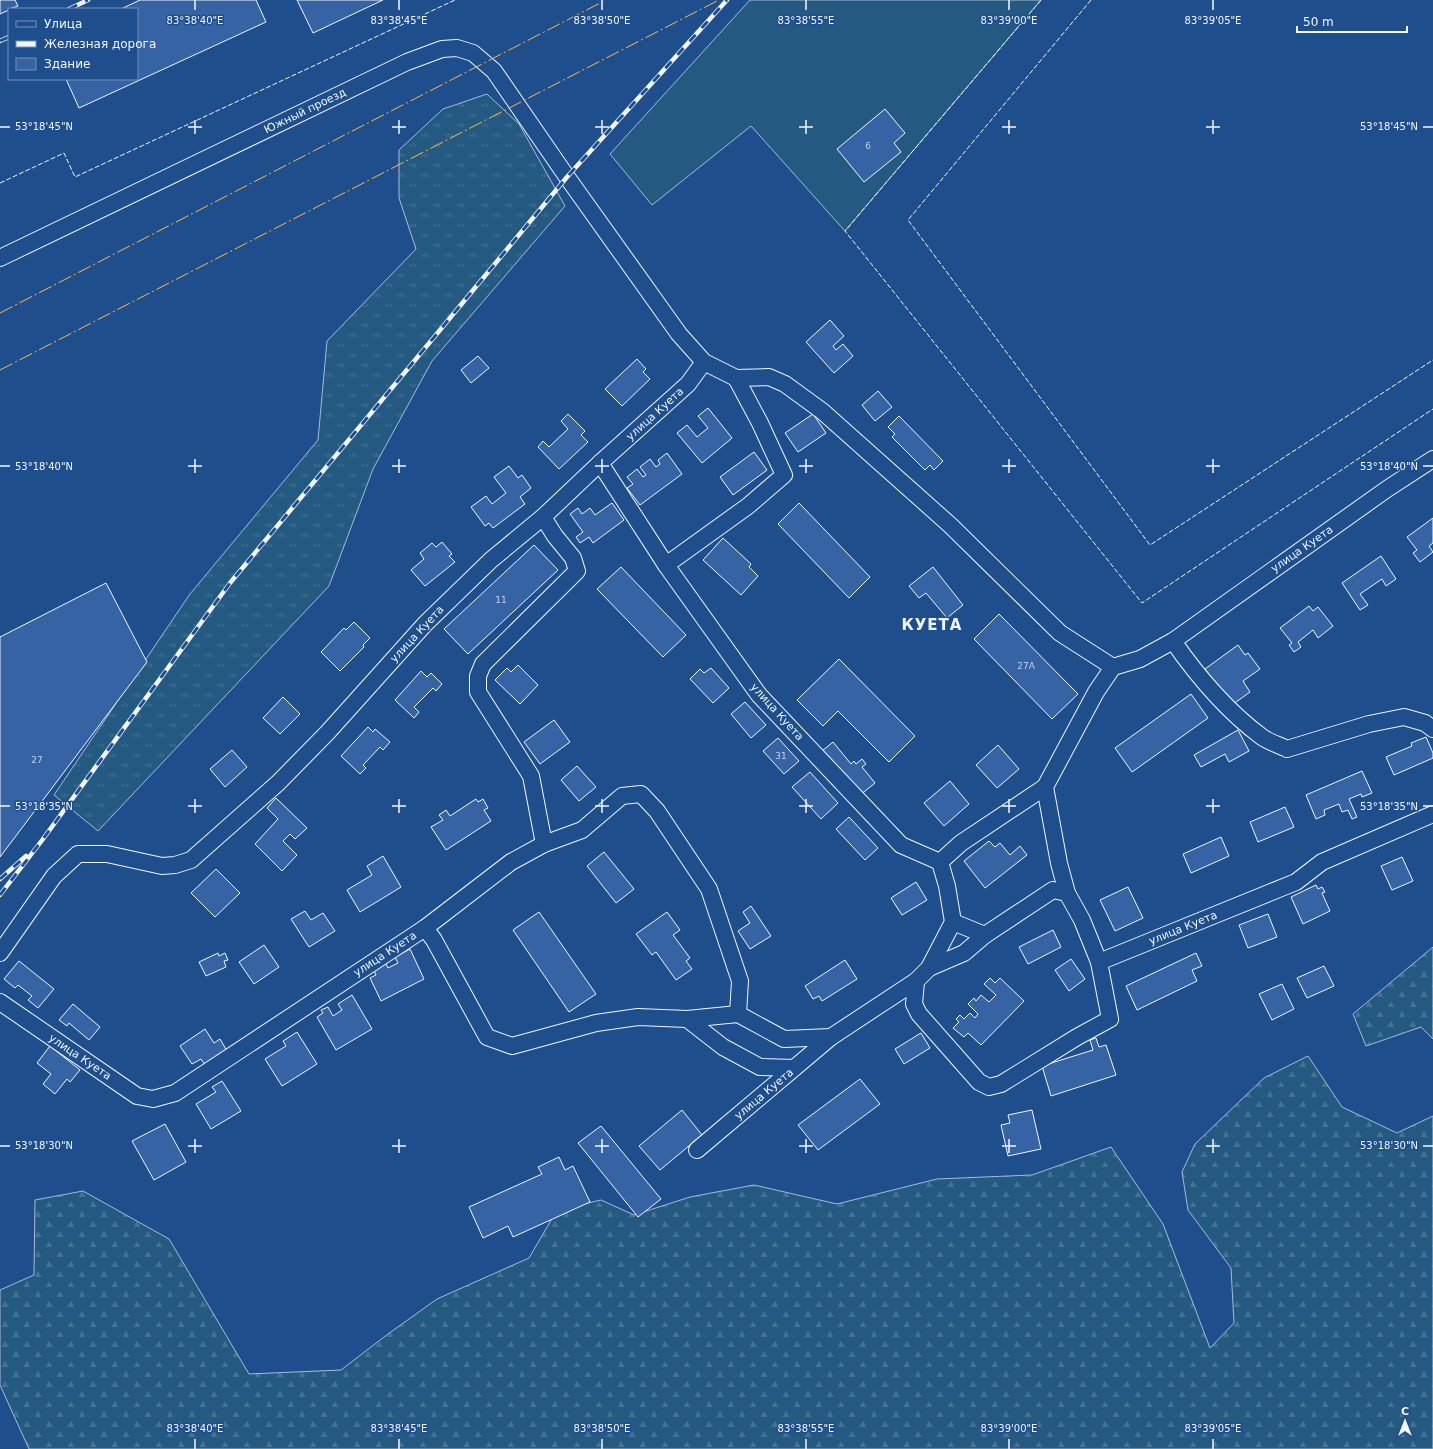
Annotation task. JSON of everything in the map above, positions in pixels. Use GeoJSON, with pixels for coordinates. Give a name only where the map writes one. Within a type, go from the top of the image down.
{"type":"FeatureCollection","features":[{"type":"Feature","properties":{"kind":"street","name":"Южный проезд"},"geometry":{"type":"LineString","coordinates":[[0,258],[400,66],[442,49],[457,48],[473,53],[494,70],[567,177],[678,334],[704,362]]}},
{"type":"Feature","properties":{"kind":"street"},"geometry":{"type":"LineString","coordinates":[[704,362],[736,378],[769,377],[785,384],[822,410],[950,524],[1060,633],[1113,667],[1096,692],[1045,787],[961,844],[940,862],[947,886],[953,922],[985,935]]}},
{"type":"Feature","properties":{"kind":"street","name":"улица Куета"},"geometry":{"type":"LineString","coordinates":[[0,953],[54,876],[78,854],[107,854],[162,866],[175,865],[191,860],[278,783],[328,732],[425,624],[485,565],[543,517],[600,463],[688,384],[704,362]]}},
{"type":"Feature","properties":{"kind":"street"},"geometry":{"type":"LineString","coordinates":[[666,565],[748,506],[784,475],[760,423],[736,378]]}},
{"type":"Feature","properties":{"kind":"street","name":"улица Куета"},"geometry":{"type":"LineString","coordinates":[[1113,667],[1140,659],[1173,641],[1387,489],[1433,460]]}},
{"type":"Feature","properties":{"kind":"street","name":"улица Куета"},"geometry":{"type":"LineString","coordinates":[[600,463],[666,565],[759,694],[901,845],[940,862]]}},
{"type":"Feature","properties":{"kind":"street"},"geometry":{"type":"LineString","coordinates":[[543,517],[555,536],[573,558],[577,571],[483,664],[478,676],[478,692],[531,776],[544,844]]}},
{"type":"Feature","properties":{"kind":"street"},"geometry":{"type":"LineString","coordinates":[[1173,641],[1194,670],[1230,710],[1263,738],[1287,749],[1369,724],[1404,716],[1425,723],[1433,729]]}},
{"type":"Feature","properties":{"kind":"street"},"geometry":{"type":"LineString","coordinates":[[916,981],[914,1004],[919,1014],[979,1082],[989,1087],[1001,1084],[1077,1037],[1110,1019],[1099,962],[1082,920],[1067,893],[1059,863],[1045,787]]}},
{"type":"Feature","properties":{"kind":"street"},"geometry":{"type":"LineString","coordinates":[[425,928],[511,862],[544,844],[582,830],[622,796],[641,794],[657,811],[709,889],[740,981],[738,1014],[784,1039],[832,1037]]}},
{"type":"Feature","properties":{"kind":"street","name":"улица Куета"},"geometry":{"type":"LineString","coordinates":[[1099,962],[1296,882],[1322,862],[1433,814]]}},
{"type":"Feature","properties":{"kind":"street"},"geometry":{"type":"LineString","coordinates":[[929,968],[964,953],[985,935],[1053,890],[1067,893]]}},
{"type":"Feature","properties":{"kind":"street","name":"улица Куета"},"geometry":{"type":"LineString","coordinates":[[697,1150],[832,1037],[916,981],[929,968],[953,922]]}},
{"type":"Feature","properties":{"kind":"street","name":"улица Куета"},"geometry":{"type":"LineString","coordinates":[[0,1002],[137,1096],[153,1099],[175,1093],[425,928],[434,940],[487,1038],[512,1046],[596,1023],[638,1017],[687,1019],[738,1014]]}},
{"type":"Feature","properties":{"kind":"street"},"geometry":{"type":"LineString","coordinates":[[687,1019],[723,1047],[760,1067],[794,1068]]}},
{"type":"Feature","properties":{"kind":"green space"},"geometry":{"type":"Polygon","coordinates":[[[750,0],[1041,0],[845,231],[751,126],[652,205],[610,154],[750,0]]]}},
{"type":"Feature","properties":{"kind":"green space"},"geometry":{"type":"Polygon","coordinates":[[[487,94],[519,124],[565,206],[432,361],[373,469],[329,586],[98,831],[54,795],[190,594],[318,440],[327,341],[416,249],[399,198],[399,150],[443,109],[487,94]]]}},
{"type":"Feature","properties":{"kind":"green space"},"geometry":{"type":"Polygon","coordinates":[[[1433,947],[1433,1039],[1421,1027],[1366,1046],[1353,1014],[1433,947]]]}},
{"type":"Feature","properties":{"kind":"green space"},"geometry":{"type":"Polygon","coordinates":[[[1308,1056],[1342,1107],[1397,1133],[1433,1116],[1433,1449],[29,1449],[0,1385],[0,1290],[34,1275],[35,1200],[83,1191],[169,1239],[249,1374],[341,1370],[437,1299],[529,1258],[557,1210],[601,1200],[634,1215],[690,1197],[754,1185],[837,1204],[937,1179],[1032,1175],[1111,1147],[1163,1224],[1210,1348],[1234,1323],[1231,1268],[1188,1210],[1182,1172],[1195,1144],[1264,1078],[1308,1056]]]}},
{"type":"Feature","properties":{"kind":"building"},"geometry":{"type":"Polygon","coordinates":[[[0,0],[15,0],[18,6],[8,8],[8,10],[0,14],[0,0]]]}},
{"type":"Feature","properties":{"kind":"building"},"geometry":{"type":"Polygon","coordinates":[[[140,0],[256,0],[266,22],[79,108],[66,80],[138,80],[138,8],[123,8],[140,0]]]}},
{"type":"Feature","properties":{"kind":"building"},"geometry":{"type":"Polygon","coordinates":[[[297,0],[383,0],[313,33],[297,0]]]}},
{"type":"Feature","properties":{"kind":"building"},"geometry":{"type":"Polygon","coordinates":[[[885,109],[905,133],[894,143],[901,152],[864,182],[837,149],[885,109]]]}},
{"type":"Feature","properties":{"kind":"building"},"geometry":{"type":"Polygon","coordinates":[[[830,320],[844,336],[833,346],[836,350],[843,344],[853,356],[834,373],[806,342],[830,320]]]}},
{"type":"Feature","properties":{"kind":"building"},"geometry":{"type":"Polygon","coordinates":[[[478,356],[489,368],[471,383],[461,370],[478,356]]]}},
{"type":"Feature","properties":{"kind":"building"},"geometry":{"type":"Polygon","coordinates":[[[637,359],[646,369],[643,372],[650,379],[622,406],[605,389],[637,359]]]}},
{"type":"Feature","properties":{"kind":"building"},"geometry":{"type":"Polygon","coordinates":[[[878,391],[892,407],[875,421],[862,405],[878,391]]]}},
{"type":"Feature","properties":{"kind":"building"},"geometry":{"type":"Polygon","coordinates":[[[708,408],[732,438],[702,463],[677,433],[687,425],[697,437],[708,428],[698,416],[708,408]]]}},
{"type":"Feature","properties":{"kind":"building"},"geometry":{"type":"Polygon","coordinates":[[[568,414],[585,431],[581,435],[588,442],[559,469],[538,447],[543,441],[549,447],[568,429],[561,421],[568,414]]]}},
{"type":"Feature","properties":{"kind":"building"},"geometry":{"type":"Polygon","coordinates":[[[813,414],[826,433],[798,452],[785,433],[813,414]]]}},
{"type":"Feature","properties":{"kind":"building"},"geometry":{"type":"Polygon","coordinates":[[[899,416],[943,461],[934,470],[930,465],[925,470],[892,437],[895,434],[888,427],[899,416]]]}},
{"type":"Feature","properties":{"kind":"building"},"geometry":{"type":"Polygon","coordinates":[[[754,452],[767,470],[733,495],[720,477],[754,452]]]}},
{"type":"Feature","properties":{"kind":"building"},"geometry":{"type":"Polygon","coordinates":[[[667,453],[682,474],[640,505],[627,488],[633,484],[627,477],[637,469],[643,477],[646,475],[640,467],[650,459],[656,467],[660,464],[658,460],[667,453]]]}},
{"type":"Feature","properties":{"kind":"building"},"geometry":{"type":"Polygon","coordinates":[[[509,466],[518,478],[522,475],[531,488],[520,497],[525,504],[493,528],[489,523],[485,526],[471,507],[486,496],[492,504],[506,493],[494,477],[509,466]]]}},
{"type":"Feature","properties":{"kind":"building"},"geometry":{"type":"Polygon","coordinates":[[[612,503],[624,520],[593,543],[589,537],[580,543],[576,537],[583,532],[570,514],[578,508],[582,514],[590,508],[595,515],[612,503]]]}},
{"type":"Feature","properties":{"kind":"building"},"geometry":{"type":"Polygon","coordinates":[[[799,503],[870,577],[849,598],[778,524],[799,503]]]}},
{"type":"Feature","properties":{"kind":"building"},"geometry":{"type":"Polygon","coordinates":[[[1433,518],[1433,543],[1429,546],[1433,552],[1420,562],[1413,553],[1417,550],[1407,537],[1433,518]]]}},
{"type":"Feature","properties":{"kind":"building"},"geometry":{"type":"Polygon","coordinates":[[[723,538],[751,564],[749,567],[758,576],[741,595],[703,560],[723,538]]]}},
{"type":"Feature","properties":{"kind":"building"},"geometry":{"type":"Polygon","coordinates":[[[442,542],[452,554],[449,556],[455,562],[425,586],[411,570],[424,559],[420,553],[432,543],[436,547],[442,542]]]}},
{"type":"Feature","properties":{"kind":"building"},"geometry":{"type":"Polygon","coordinates":[[[534,545],[558,570],[468,654],[444,629],[534,545]]]}},
{"type":"Feature","properties":{"kind":"building"},"geometry":{"type":"Polygon","coordinates":[[[1381,556],[1396,579],[1386,586],[1382,579],[1360,594],[1368,605],[1360,610],[1342,583],[1381,556]]]}},
{"type":"Feature","properties":{"kind":"building"},"geometry":{"type":"Polygon","coordinates":[[[621,567],[686,635],[663,657],[597,589],[621,567]]]}},
{"type":"Feature","properties":{"kind":"building"},"geometry":{"type":"Polygon","coordinates":[[[933,567],[963,605],[947,618],[926,593],[919,598],[909,586],[933,567]]]}},
{"type":"Feature","properties":{"kind":"building"},"geometry":{"type":"Polygon","coordinates":[[[106,583],[147,662],[0,857],[0,637],[106,583]]]}},
{"type":"Feature","properties":{"kind":"building"},"geometry":{"type":"Polygon","coordinates":[[[1309,606],[1313,611],[1318,607],[1333,626],[1318,638],[1313,630],[1298,642],[1301,647],[1294,652],[1289,645],[1292,643],[1280,628],[1309,606]]]}},
{"type":"Feature","properties":{"kind":"building"},"geometry":{"type":"Polygon","coordinates":[[[999,614],[1078,694],[1052,719],[974,639],[999,614]]]}},
{"type":"Feature","properties":{"kind":"building"},"geometry":{"type":"Polygon","coordinates":[[[354,622],[370,638],[363,645],[364,647],[340,671],[321,652],[344,628],[346,630],[354,622]]]}},
{"type":"Feature","properties":{"kind":"building"},"geometry":{"type":"Polygon","coordinates":[[[1238,645],[1245,655],[1248,653],[1260,669],[1243,681],[1250,692],[1232,705],[1205,669],[1238,645]]]}},
{"type":"Feature","properties":{"kind":"building"},"geometry":{"type":"Polygon","coordinates":[[[839,659],[915,736],[889,762],[838,711],[823,726],[797,700],[839,659]]]}},
{"type":"Feature","properties":{"kind":"building"},"geometry":{"type":"Polygon","coordinates":[[[518,665],[538,685],[520,704],[495,680],[507,668],[511,672],[518,665]]]}},
{"type":"Feature","properties":{"kind":"building"},"geometry":{"type":"Polygon","coordinates":[[[711,668],[729,688],[713,703],[690,679],[700,669],[704,673],[711,668]]]}},
{"type":"Feature","properties":{"kind":"building"},"geometry":{"type":"Polygon","coordinates":[[[421,671],[427,677],[431,673],[442,684],[436,691],[433,688],[414,707],[419,712],[414,718],[395,700],[421,671]]]}},
{"type":"Feature","properties":{"kind":"building"},"geometry":{"type":"Polygon","coordinates":[[[1191,694],[1208,718],[1132,772],[1115,748],[1191,694]]]}},
{"type":"Feature","properties":{"kind":"building"},"geometry":{"type":"Polygon","coordinates":[[[283,697],[300,714],[280,734],[263,718],[283,697]]]}},
{"type":"Feature","properties":{"kind":"building"},"geometry":{"type":"Polygon","coordinates":[[[745,702],[766,725],[751,738],[731,714],[745,702]]]}},
{"type":"Feature","properties":{"kind":"building"},"geometry":{"type":"Polygon","coordinates":[[[554,720],[570,742],[540,764],[524,742],[554,720]]]}},
{"type":"Feature","properties":{"kind":"building"},"geometry":{"type":"Polygon","coordinates":[[[368,727],[373,732],[375,729],[390,742],[383,750],[380,747],[363,765],[366,768],[360,774],[341,756],[368,727]]]}},
{"type":"Feature","properties":{"kind":"building"},"geometry":{"type":"Polygon","coordinates":[[[1238,730],[1249,751],[1229,762],[1225,754],[1201,767],[1194,755],[1238,730]]]}},
{"type":"Feature","properties":{"kind":"building"},"geometry":{"type":"Polygon","coordinates":[[[1426,737],[1433,753],[1433,758],[1394,775],[1386,757],[1412,746],[1411,743],[1426,737]]]}},
{"type":"Feature","properties":{"kind":"building"},"geometry":{"type":"Polygon","coordinates":[[[778,738],[799,761],[784,774],[763,751],[778,738]]]}},
{"type":"Feature","properties":{"kind":"building"},"geometry":{"type":"Polygon","coordinates":[[[833,742],[851,764],[854,761],[856,764],[862,759],[866,764],[862,767],[875,783],[859,796],[822,751],[833,742]]]}},
{"type":"Feature","properties":{"kind":"building"},"geometry":{"type":"Polygon","coordinates":[[[998,745],[1019,769],[997,788],[976,765],[998,745]]]}},
{"type":"Feature","properties":{"kind":"building"},"geometry":{"type":"Polygon","coordinates":[[[232,750],[247,767],[225,787],[210,769],[232,750]]]}},
{"type":"Feature","properties":{"kind":"building"},"geometry":{"type":"Polygon","coordinates":[[[577,766],[596,787],[579,801],[561,780],[577,766]]]}},
{"type":"Feature","properties":{"kind":"building"},"geometry":{"type":"Polygon","coordinates":[[[1362,771],[1372,793],[1362,797],[1361,794],[1349,799],[1357,817],[1352,819],[1348,810],[1342,812],[1339,804],[1324,810],[1325,815],[1316,819],[1306,795],[1362,771]]]}},
{"type":"Feature","properties":{"kind":"building"},"geometry":{"type":"Polygon","coordinates":[[[810,772],[838,803],[821,819],[792,787],[810,772]]]}},
{"type":"Feature","properties":{"kind":"building"},"geometry":{"type":"Polygon","coordinates":[[[950,781],[969,804],[944,826],[924,803],[950,781]]]}},
{"type":"Feature","properties":{"kind":"building"},"geometry":{"type":"Polygon","coordinates":[[[276,798],[307,828],[295,839],[290,834],[283,841],[297,855],[282,871],[255,844],[278,819],[267,808],[276,798]]]}},
{"type":"Feature","properties":{"kind":"building"},"geometry":{"type":"Polygon","coordinates":[[[476,799],[478,802],[483,799],[488,808],[484,810],[491,821],[446,850],[431,827],[443,820],[439,815],[446,810],[450,816],[476,799]]]}},
{"type":"Feature","properties":{"kind":"building"},"geometry":{"type":"Polygon","coordinates":[[[1285,807],[1294,827],[1258,842],[1250,822],[1285,807]]]}},
{"type":"Feature","properties":{"kind":"building"},"geometry":{"type":"Polygon","coordinates":[[[849,817],[878,848],[865,860],[836,829],[849,817]]]}},
{"type":"Feature","properties":{"kind":"building"},"geometry":{"type":"Polygon","coordinates":[[[1221,837],[1229,856],[1191,873],[1183,854],[1221,837]]]}},
{"type":"Feature","properties":{"kind":"building"},"geometry":{"type":"Polygon","coordinates":[[[989,841],[995,847],[1000,843],[1010,855],[1020,846],[1027,855],[985,888],[964,861],[989,841]]]}},
{"type":"Feature","properties":{"kind":"building"},"geometry":{"type":"Polygon","coordinates":[[[604,852],[634,889],[616,903],[587,866],[604,852]]]}},
{"type":"Feature","properties":{"kind":"building"},"geometry":{"type":"Polygon","coordinates":[[[383,856],[401,887],[360,912],[347,890],[372,875],[367,866],[383,856]]]}},
{"type":"Feature","properties":{"kind":"building"},"geometry":{"type":"Polygon","coordinates":[[[1402,857],[1413,881],[1392,890],[1381,866],[1402,857]]]}},
{"type":"Feature","properties":{"kind":"building"},"geometry":{"type":"Polygon","coordinates":[[[216,869],[240,893],[215,917],[191,893],[216,869]]]}},
{"type":"Feature","properties":{"kind":"building"},"geometry":{"type":"Polygon","coordinates":[[[916,882],[927,900],[902,915],[891,898],[916,882]]]}},
{"type":"Feature","properties":{"kind":"building"},"geometry":{"type":"Polygon","coordinates":[[[1316,885],[1318,889],[1322,887],[1325,892],[1322,893],[1330,911],[1303,924],[1291,897],[1316,885]]]}},
{"type":"Feature","properties":{"kind":"building"},"geometry":{"type":"Polygon","coordinates":[[[1128,887],[1143,918],[1115,931],[1100,900],[1128,887]]]}},
{"type":"Feature","properties":{"kind":"building"},"geometry":{"type":"Polygon","coordinates":[[[751,906],[771,936],[750,949],[738,931],[750,923],[743,912],[751,906]]]}},
{"type":"Feature","properties":{"kind":"building"},"geometry":{"type":"Polygon","coordinates":[[[305,911],[311,920],[323,913],[335,931],[309,947],[291,919],[305,911]]]}},
{"type":"Feature","properties":{"kind":"building"},"geometry":{"type":"Polygon","coordinates":[[[539,912],[596,994],[569,1012],[513,930],[539,912]]]}},
{"type":"Feature","properties":{"kind":"building"},"geometry":{"type":"Polygon","coordinates":[[[667,912],[680,930],[673,935],[690,958],[686,961],[692,969],[676,980],[656,952],[652,955],[636,934],[667,912]]]}},
{"type":"Feature","properties":{"kind":"building"},"geometry":{"type":"Polygon","coordinates":[[[1268,914],[1277,937],[1248,948],[1239,925],[1268,914]]]}},
{"type":"Feature","properties":{"kind":"building"},"geometry":{"type":"Polygon","coordinates":[[[1053,930],[1061,947],[1028,964],[1019,947],[1053,930]]]}},
{"type":"Feature","properties":{"kind":"building"},"geometry":{"type":"Polygon","coordinates":[[[264,945],[279,967],[254,984],[239,962],[264,945]]]}},
{"type":"Feature","properties":{"kind":"building"},"geometry":{"type":"Polygon","coordinates":[[[410,949],[424,979],[381,1001],[370,978],[376,975],[373,968],[385,962],[388,968],[398,963],[395,957],[410,949]]]}},
{"type":"Feature","properties":{"kind":"building"},"geometry":{"type":"Polygon","coordinates":[[[218,953],[219,956],[225,953],[228,960],[224,961],[226,967],[206,976],[199,962],[218,953]]]}},
{"type":"Feature","properties":{"kind":"building"},"geometry":{"type":"Polygon","coordinates":[[[1196,953],[1202,966],[1192,970],[1197,981],[1137,1010],[1126,986],[1196,953]]]}},
{"type":"Feature","properties":{"kind":"building"},"geometry":{"type":"Polygon","coordinates":[[[1071,959],[1085,979],[1069,991],[1055,970],[1071,959]]]}},
{"type":"Feature","properties":{"kind":"building"},"geometry":{"type":"Polygon","coordinates":[[[845,960],[857,979],[822,1001],[819,996],[813,999],[805,986],[845,960]]]}},
{"type":"Feature","properties":{"kind":"building"},"geometry":{"type":"Polygon","coordinates":[[[19,961],[54,989],[38,1008],[28,1000],[32,996],[18,985],[15,988],[4,979],[19,961]]]}},
{"type":"Feature","properties":{"kind":"building"},"geometry":{"type":"Polygon","coordinates":[[[1324,966],[1334,986],[1307,998],[1297,978],[1324,966]]]}},
{"type":"Feature","properties":{"kind":"building"},"geometry":{"type":"Polygon","coordinates":[[[990,978],[995,983],[1000,978],[1024,1001],[981,1045],[968,1033],[964,1037],[953,1028],[959,1022],[956,1019],[960,1015],[964,1019],[970,1013],[975,1018],[978,1014],[968,1004],[974,998],[976,1001],[981,995],[989,1002],[996,995],[984,984],[990,978]]]}},
{"type":"Feature","properties":{"kind":"building"},"geometry":{"type":"Polygon","coordinates":[[[1282,984],[1294,1009],[1272,1020],[1259,994],[1282,984]]]}},
{"type":"Feature","properties":{"kind":"building"},"geometry":{"type":"Polygon","coordinates":[[[352,995],[372,1029],[336,1050],[317,1017],[323,1013],[321,1010],[328,1007],[333,1016],[342,1010],[338,1004],[352,995]]]}},
{"type":"Feature","properties":{"kind":"building"},"geometry":{"type":"Polygon","coordinates":[[[73,1004],[100,1027],[89,1040],[69,1023],[67,1026],[59,1020],[73,1004]]]}},
{"type":"Feature","properties":{"kind":"building"},"geometry":{"type":"Polygon","coordinates":[[[205,1029],[214,1043],[220,1039],[227,1051],[205,1065],[201,1059],[192,1064],[180,1046],[205,1029]]]}},
{"type":"Feature","properties":{"kind":"building"},"geometry":{"type":"Polygon","coordinates":[[[297,1032],[317,1064],[282,1086],[265,1059],[286,1046],[283,1041],[297,1032]]]}},
{"type":"Feature","properties":{"kind":"building"},"geometry":{"type":"Polygon","coordinates":[[[921,1033],[930,1048],[904,1064],[895,1049],[921,1033]]]}},
{"type":"Feature","properties":{"kind":"building"},"geometry":{"type":"Polygon","coordinates":[[[1096,1038],[1099,1047],[1106,1045],[1116,1075],[1051,1096],[1042,1066],[1093,1050],[1090,1040],[1096,1038]]]}},
{"type":"Feature","properties":{"kind":"building"},"geometry":{"type":"Polygon","coordinates":[[[50,1046],[80,1070],[70,1082],[67,1079],[55,1094],[43,1084],[51,1074],[37,1063],[50,1046]]]}},
{"type":"Feature","properties":{"kind":"building"},"geometry":{"type":"Polygon","coordinates":[[[860,1079],[880,1104],[818,1150],[798,1125],[860,1079]]]}},
{"type":"Feature","properties":{"kind":"building"},"geometry":{"type":"Polygon","coordinates":[[[222,1081],[241,1111],[211,1129],[196,1104],[216,1092],[212,1087],[222,1081]]]}},
{"type":"Feature","properties":{"kind":"building"},"geometry":{"type":"Polygon","coordinates":[[[682,1110],[702,1135],[660,1170],[639,1146],[682,1110]]]}},
{"type":"Feature","properties":{"kind":"building"},"geometry":{"type":"Polygon","coordinates":[[[1032,1110],[1041,1149],[1008,1156],[1001,1125],[1010,1123],[1008,1115],[1032,1110]]]}},
{"type":"Feature","properties":{"kind":"building"},"geometry":{"type":"Polygon","coordinates":[[[165,1124],[186,1162],[154,1180],[132,1141],[165,1124]]]}},
{"type":"Feature","properties":{"kind":"building"},"geometry":{"type":"Polygon","coordinates":[[[601,1126],[661,1199],[638,1217],[578,1143],[601,1126]]]}},
{"type":"Feature","properties":{"kind":"building"},"geometry":{"type":"Polygon","coordinates":[[[559,1157],[565,1170],[573,1166],[590,1202],[513,1237],[508,1226],[483,1238],[469,1207],[542,1174],[538,1167],[559,1157]]]}},
{"type":"Feature","properties":{"kind":"railway"},"geometry":{"type":"LineString","coordinates":[[71,8],[88,0]]}},
{"type":"Feature","properties":{"kind":"railway"},"geometry":{"type":"LineString","coordinates":[[0,895],[43,839],[230,583],[567,177],[727,0]]}},
{"type":"Feature","properties":{"kind":"railway"},"geometry":{"type":"LineString","coordinates":[[0,41],[8,37]]}},
{"type":"Feature","properties":{"kind":"railway"},"geometry":{"type":"LineString","coordinates":[[0,879],[26,856]]}},
{"type":"Feature","properties":{"kind":"fence"},"geometry":{"type":"LineString","coordinates":[[0,183],[64,153],[75,177],[455,0]]}},
{"type":"Feature","properties":{"kind":"fence"},"geometry":{"type":"LineString","coordinates":[[1041,0],[845,231],[1142,603],[1433,409]]}},
{"type":"Feature","properties":{"kind":"fence"},"geometry":{"type":"LineString","coordinates":[[1091,0],[908,220],[1150,545],[1433,360]]}},
{"type":"Feature","properties":{"kind":"power"},"geometry":{"type":"LineString","coordinates":[[0,313],[606,0]]}},
{"type":"Feature","properties":{"kind":"power"},"geometry":{"type":"LineString","coordinates":[[0,370],[719,0]]}},
{"type":"Feature","properties":{"kind":"district","name":"КУЕТА"},"geometry":{"type":"Point","coordinates":[932,625]}}]}
